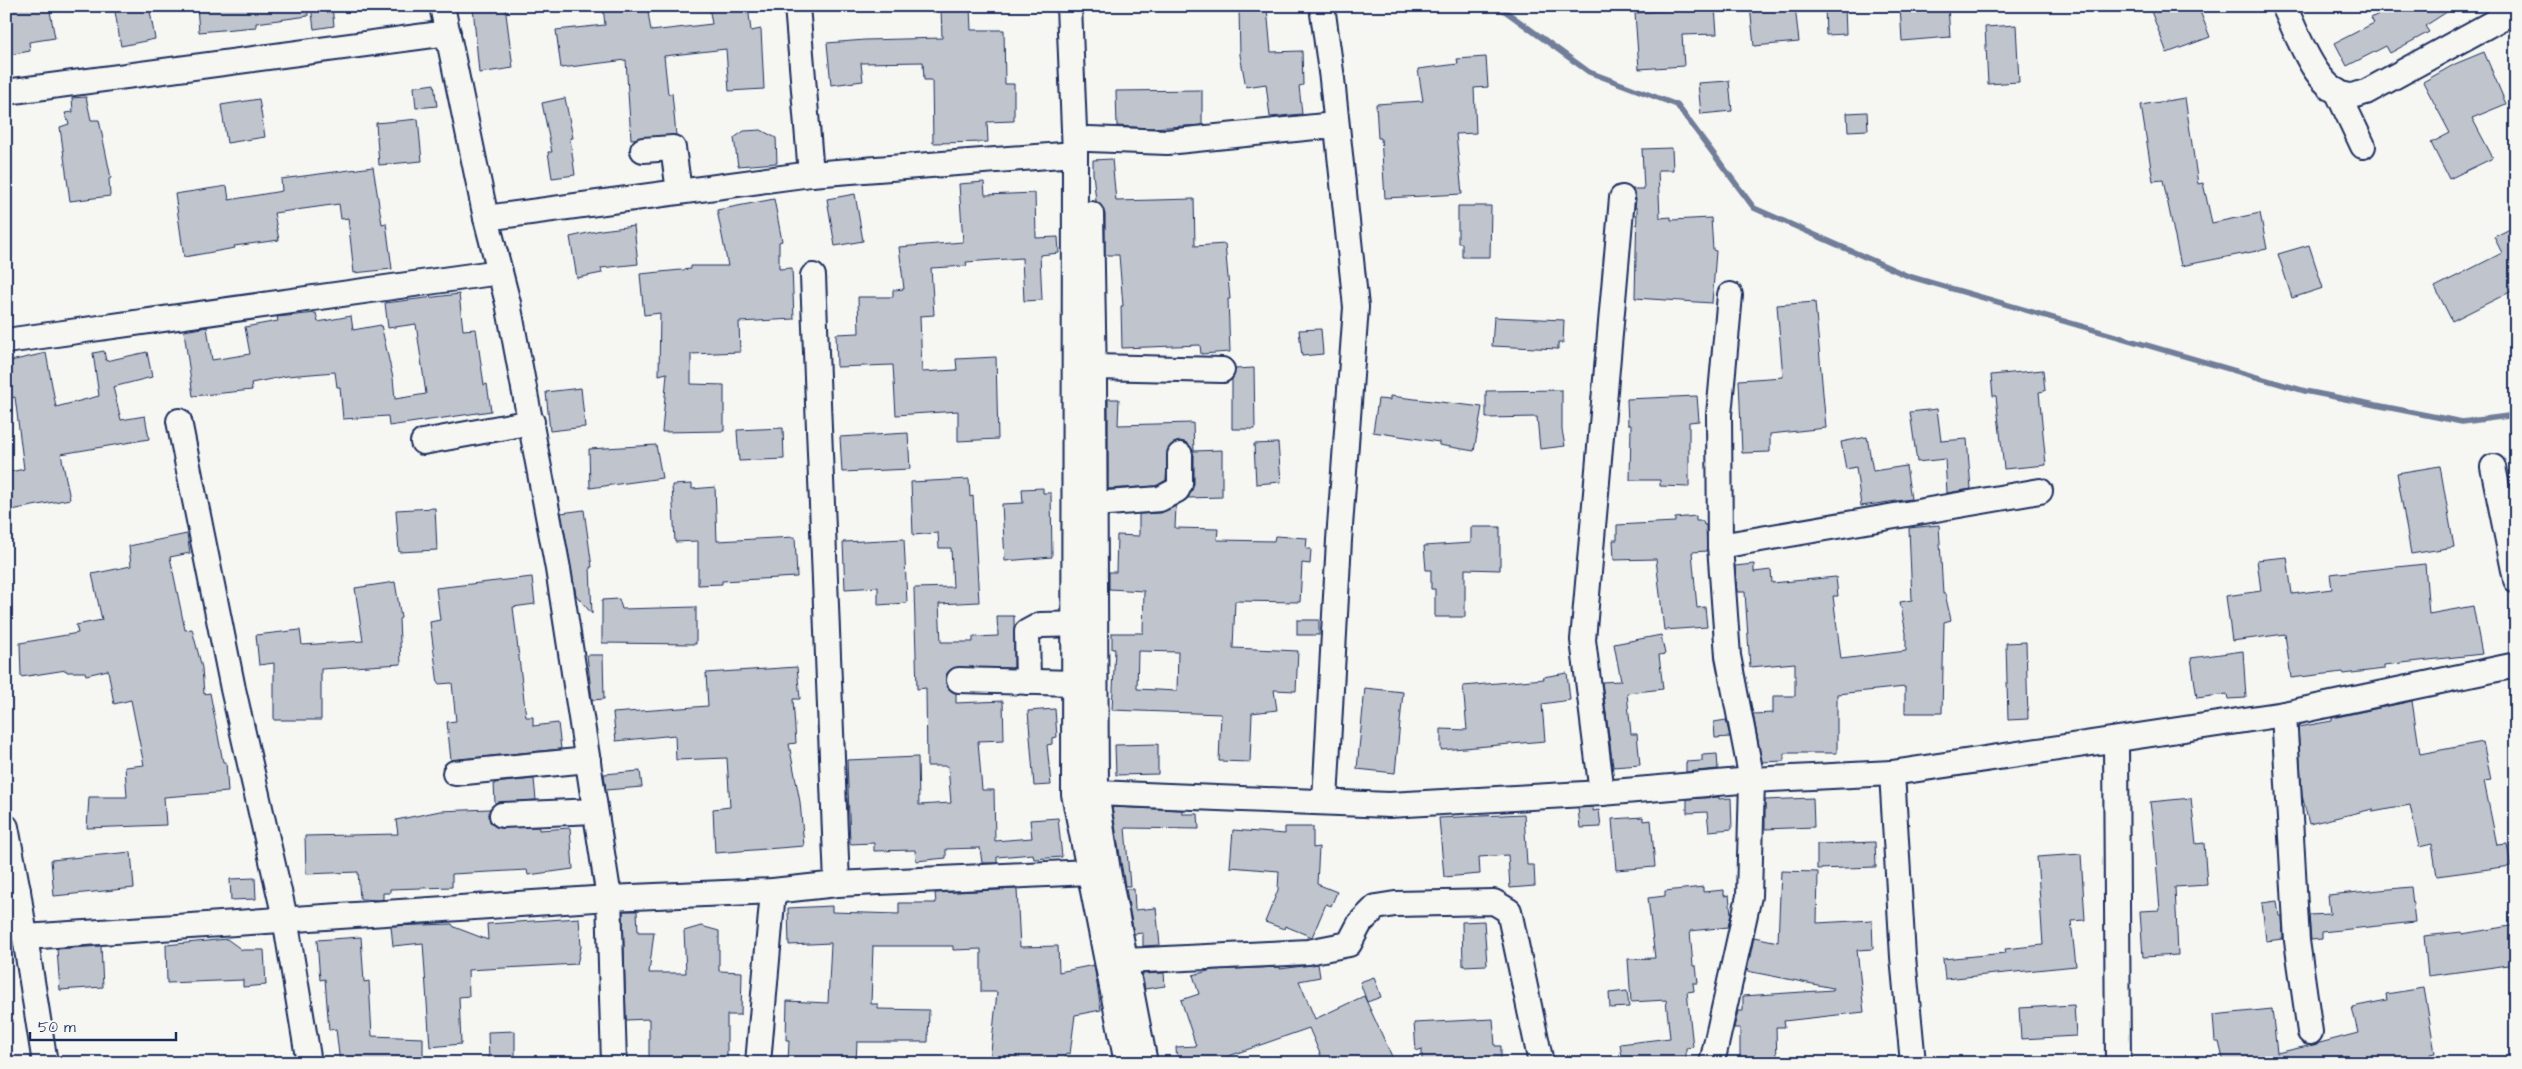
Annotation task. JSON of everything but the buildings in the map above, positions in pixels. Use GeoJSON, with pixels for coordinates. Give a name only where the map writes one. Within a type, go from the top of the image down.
{"type":"FeatureCollection","features":[{"type":"Feature","properties":{"kind":"street"},"geometry":{"type":"LineString","coordinates":[[442,6],[486,218],[500,272],[532,422],[558,569],[609,898],[614,1063]]}},
{"type":"Feature","properties":{"kind":"street"},"geometry":{"type":"LineString","coordinates":[[797,6],[811,174]]}},
{"type":"Feature","properties":{"kind":"street"},"geometry":{"type":"LineString","coordinates":[[1069,6],[1082,146],[1094,367],[1095,504],[1085,625],[1074,683],[1074,794],[1127,1063]]}},
{"type":"Feature","properties":{"kind":"street"},"geometry":{"type":"LineString","coordinates":[[1085,6],[1082,146],[1085,625],[1096,792],[1125,961],[1145,1063]]}},
{"type":"Feature","properties":{"kind":"street"},"geometry":{"type":"LineString","coordinates":[[1322,6],[1332,78],[1335,125],[1356,307],[1339,540],[1325,801]]}},
{"type":"Feature","properties":{"kind":"street"},"geometry":{"type":"LineString","coordinates":[[2284,6],[2315,70],[2330,88],[2337,91],[2363,146]]}},
{"type":"Feature","properties":{"kind":"street"},"geometry":{"type":"LineString","coordinates":[[2330,88],[2351,96],[2366,92],[2516,10]]}},
{"type":"Feature","properties":{"kind":"street"},"geometry":{"type":"LineString","coordinates":[[6,92],[448,33]]}},
{"type":"Feature","properties":{"kind":"street"},"geometry":{"type":"LineString","coordinates":[[486,218],[811,174],[1082,146],[1167,142],[1335,125]]}},
{"type":"Feature","properties":{"kind":"street"},"geometry":{"type":"LineString","coordinates":[[643,150],[673,148],[679,191]]}},
{"type":"Feature","properties":{"kind":"street"},"geometry":{"type":"LineString","coordinates":[[1602,793],[1583,640],[1622,198]]}},
{"type":"Feature","properties":{"kind":"street"},"geometry":{"type":"LineString","coordinates":[[6,341],[500,272]]}},
{"type":"Feature","properties":{"kind":"street"},"geometry":{"type":"LineString","coordinates":[[813,276],[836,884]]}},
{"type":"Feature","properties":{"kind":"street"},"geometry":{"type":"LineString","coordinates":[[1712,1063],[1749,896],[1752,780],[1728,656],[1720,546],[1719,415],[1730,295]]}},
{"type":"Feature","properties":{"kind":"street"},"geometry":{"type":"LineString","coordinates":[[1094,367],[1222,370]]}},
{"type":"Feature","properties":{"kind":"street"},"geometry":{"type":"LineString","coordinates":[[180,421],[233,689],[285,918],[309,1063]]}},
{"type":"Feature","properties":{"kind":"street"},"geometry":{"type":"LineString","coordinates":[[423,442],[532,422]]}},
{"type":"Feature","properties":{"kind":"street"},"geometry":{"type":"LineString","coordinates":[[1095,504],[1160,499],[1170,495],[1180,484],[1180,455]]}},
{"type":"Feature","properties":{"kind":"street"},"geometry":{"type":"LineString","coordinates":[[2493,467],[2516,580]]}},
{"type":"Feature","properties":{"kind":"street"},"geometry":{"type":"LineString","coordinates":[[1720,546],[2040,491]]}},
{"type":"Feature","properties":{"kind":"street"},"geometry":{"type":"LineString","coordinates":[[1028,682],[1027,632],[1040,625],[1057,623],[1085,625]]}},
{"type":"Feature","properties":{"kind":"street"},"geometry":{"type":"LineString","coordinates":[[1096,792],[1390,805],[1602,793],[1752,780],[1892,773],[2116,741],[2284,714],[2516,665]]}},
{"type":"Feature","properties":{"kind":"street"},"geometry":{"type":"LineString","coordinates":[[959,680],[1074,683]]}},
{"type":"Feature","properties":{"kind":"street"},"geometry":{"type":"LineString","coordinates":[[2284,714],[2297,941],[2310,1032]]}},
{"type":"Feature","properties":{"kind":"street"},"geometry":{"type":"LineString","coordinates":[[2116,741],[2118,1063]]}},
{"type":"Feature","properties":{"kind":"street"},"geometry":{"type":"LineString","coordinates":[[455,773],[588,760]]}},
{"type":"Feature","properties":{"kind":"street"},"geometry":{"type":"LineString","coordinates":[[1892,773],[1903,957],[1913,1063]]}},
{"type":"Feature","properties":{"kind":"street"},"geometry":{"type":"LineString","coordinates":[[502,815],[595,811]]}},
{"type":"Feature","properties":{"kind":"street"},"geometry":{"type":"LineString","coordinates":[[6,827],[12,892],[25,937],[45,1063]]}},
{"type":"Feature","properties":{"kind":"street"},"geometry":{"type":"LineString","coordinates":[[25,937],[285,918],[609,898],[773,891],[836,884],[1089,872]]}},
{"type":"Feature","properties":{"kind":"street"},"geometry":{"type":"LineString","coordinates":[[758,1063],[773,891]]}},
{"type":"Feature","properties":{"kind":"street"},"geometry":{"type":"LineString","coordinates":[[1125,961],[1308,952],[1349,944],[1360,923],[1376,907],[1395,904],[1494,902],[1509,911],[1541,1063]]}},
{"type":"Feature","properties":{"kind":"waterway"},"geometry":{"type":"LineString","coordinates":[[1498,6],[1589,72],[1677,105],[1754,208],[1908,276],[2305,391],[2462,422],[2516,415]]}}]}
